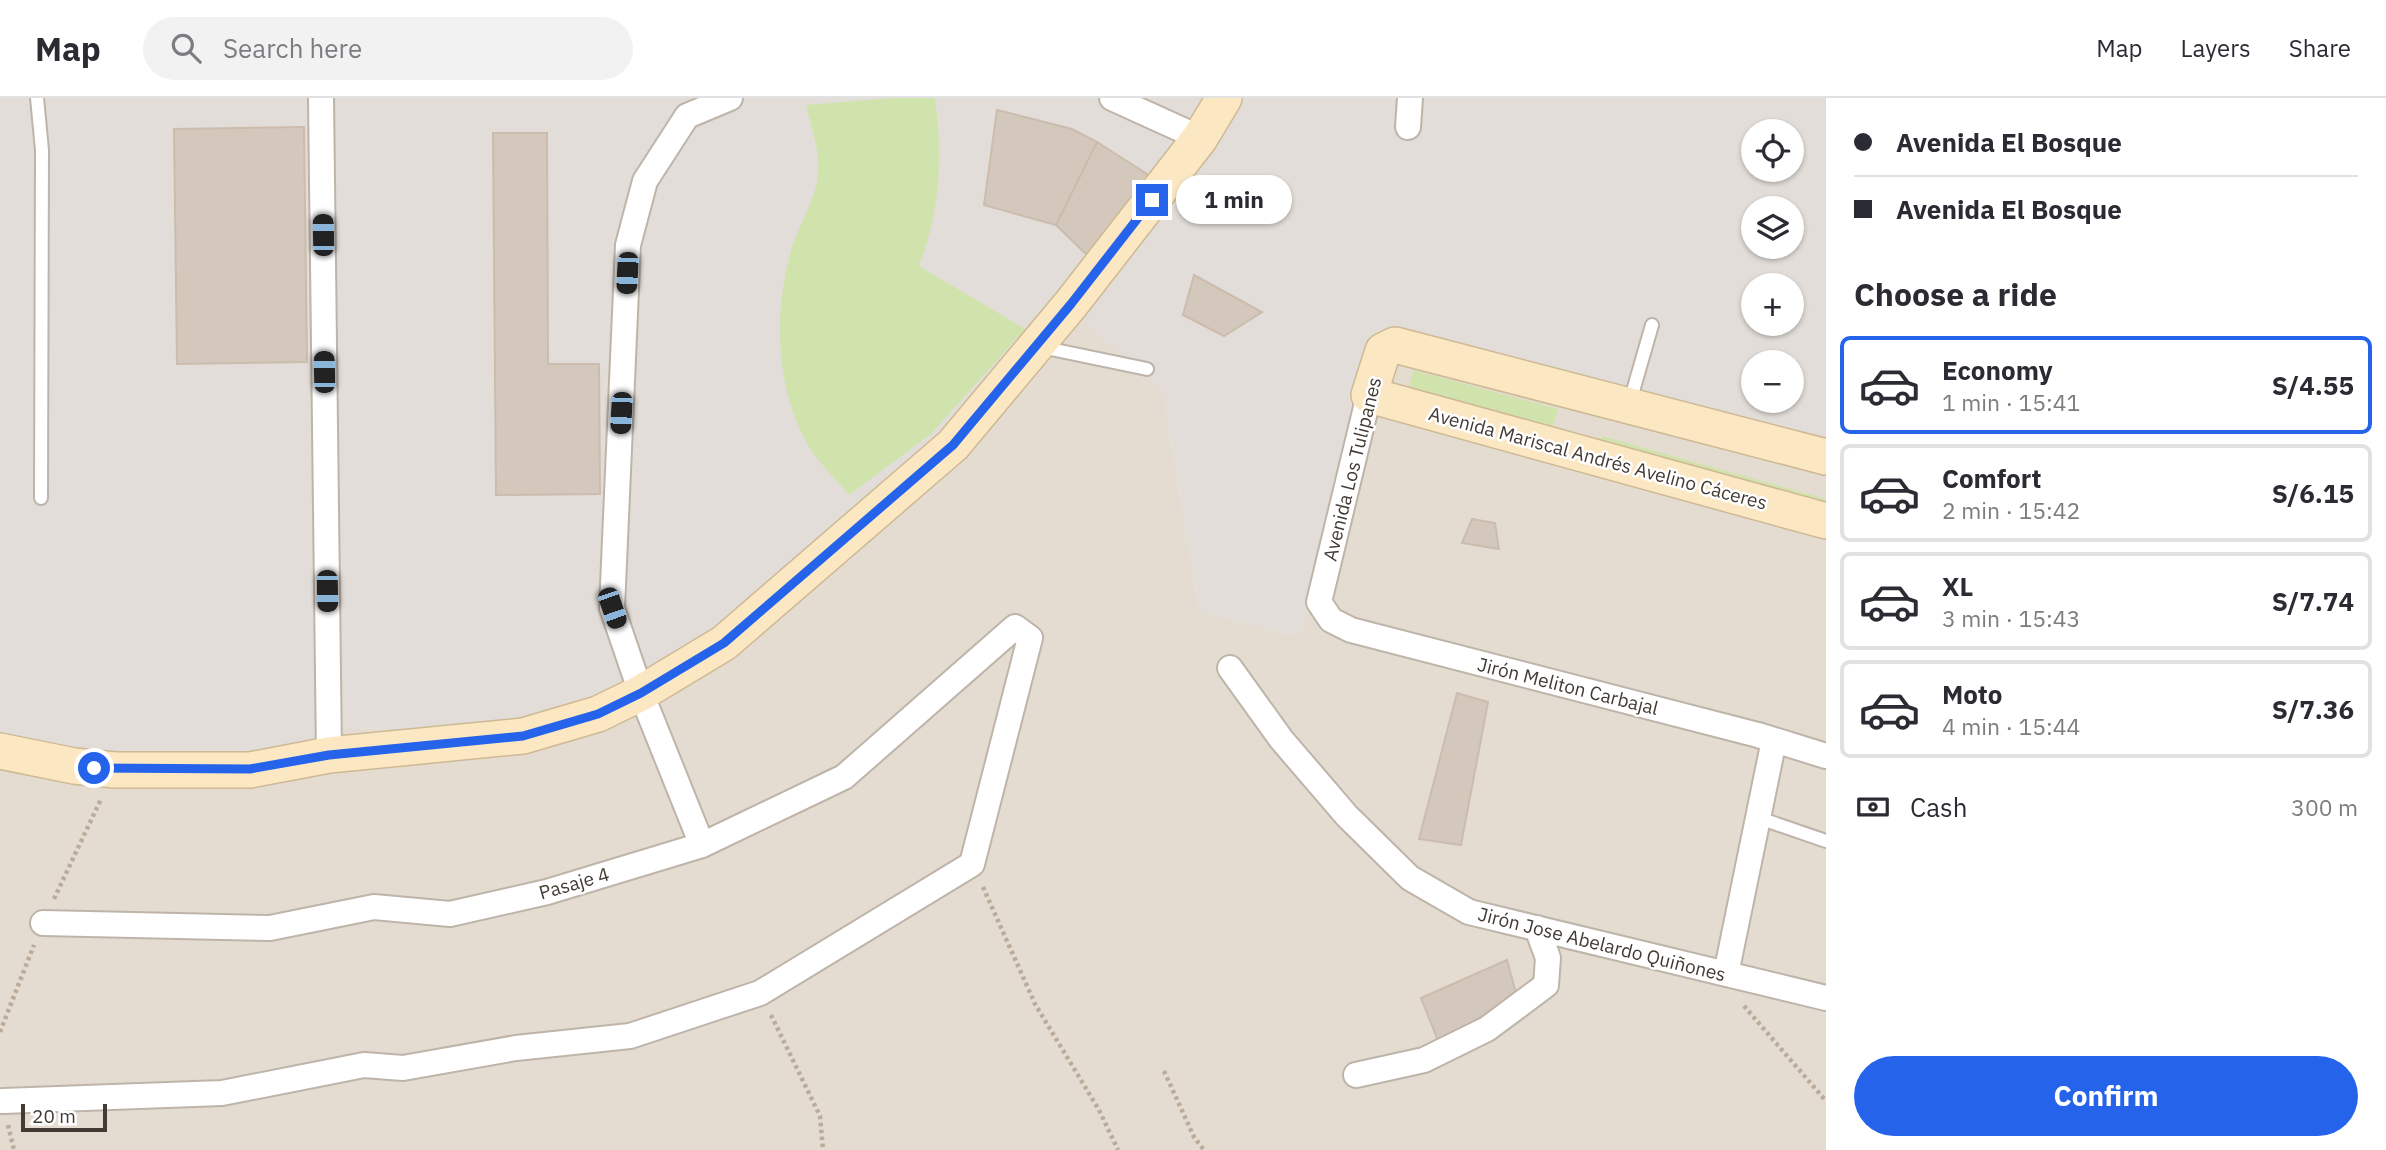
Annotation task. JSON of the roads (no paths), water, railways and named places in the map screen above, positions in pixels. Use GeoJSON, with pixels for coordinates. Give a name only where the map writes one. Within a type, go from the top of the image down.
{"type":"FeatureCollection","features":[{"type":"Feature","properties":{"kind":"street"},"geometry":{"type":"LineString","coordinates":[[321,98],[329,755]]}},
{"type":"Feature","properties":{"kind":"street"},"geometry":{"type":"LineString","coordinates":[[702,845],[641,693],[612,608],[628,245],[645,181],[687,116],[730,98]]}},
{"type":"Feature","properties":{"kind":"street"},"geometry":{"type":"LineString","coordinates":[[1112,98],[1200,138]]}},
{"type":"Feature","properties":{"kind":"street"},"geometry":{"type":"LineString","coordinates":[[0,751],[74,766],[115,770],[250,769],[329,755],[523,736],[598,714],[641,693],[724,643],[943,454],[1036,346],[1200,138],[1224,98]]}},
{"type":"Feature","properties":{"kind":"street"},"geometry":{"type":"LineString","coordinates":[[1408,127],[1410,98]]}},
{"type":"Feature","properties":{"kind":"street","name":"Avenida Los Tulipanes"},"geometry":{"type":"LineString","coordinates":[[1320,602],[1369,395],[1383,351],[1395,345],[1585,394]]}},
{"type":"Feature","properties":{"kind":"street"},"geometry":{"type":"LineString","coordinates":[[1571,450],[1585,394],[1826,457]]}},
{"type":"Feature","properties":{"kind":"street","name":"Avenida Mariscal Andrés Avelino Cáceres"},"geometry":{"type":"LineString","coordinates":[[1369,395],[1826,521]]}},
{"type":"Feature","properties":{"kind":"street","name":"Jirón Meliton Carbajal"},"geometry":{"type":"LineString","coordinates":[[1320,602],[1331,620],[1352,631],[1774,740],[1826,756]]}},
{"type":"Feature","properties":{"kind":"street","name":"Pasaje 4"},"geometry":{"type":"LineString","coordinates":[[3,1101],[222,1093],[364,1065],[403,1068],[516,1048],[630,1036],[760,993],[972,864],[1030,638],[1015,627],[844,777],[702,845],[547,892],[450,914],[374,907],[270,928],[43,923]]}},
{"type":"Feature","properties":{"kind":"street","name":"Jirón Jose Abelardo Quiñones"},"geometry":{"type":"LineString","coordinates":[[1230,668],[1281,739],[1347,816],[1410,878],[1469,912],[1826,998]]}},
{"type":"Feature","properties":{"kind":"street"},"geometry":{"type":"LineString","coordinates":[[1726,974],[1774,740]]}},
{"type":"Feature","properties":{"kind":"street"},"geometry":{"type":"LineString","coordinates":[[1356,1075],[1424,1060],[1487,1029],[1546,985],[1548,958],[1537,928]]}},
{"type":"Feature","properties":{"kind":"lane"},"geometry":{"type":"LineString","coordinates":[[37,98],[42,150],[41,498]]}},
{"type":"Feature","properties":{"kind":"lane"},"geometry":{"type":"LineString","coordinates":[[1629,405],[1652,325]]}},
{"type":"Feature","properties":{"kind":"lane"},"geometry":{"type":"LineString","coordinates":[[1036,346],[1147,369]]}},
{"type":"Feature","properties":{"kind":"lane"},"geometry":{"type":"LineString","coordinates":[[1759,818],[1826,841]]}}]}
